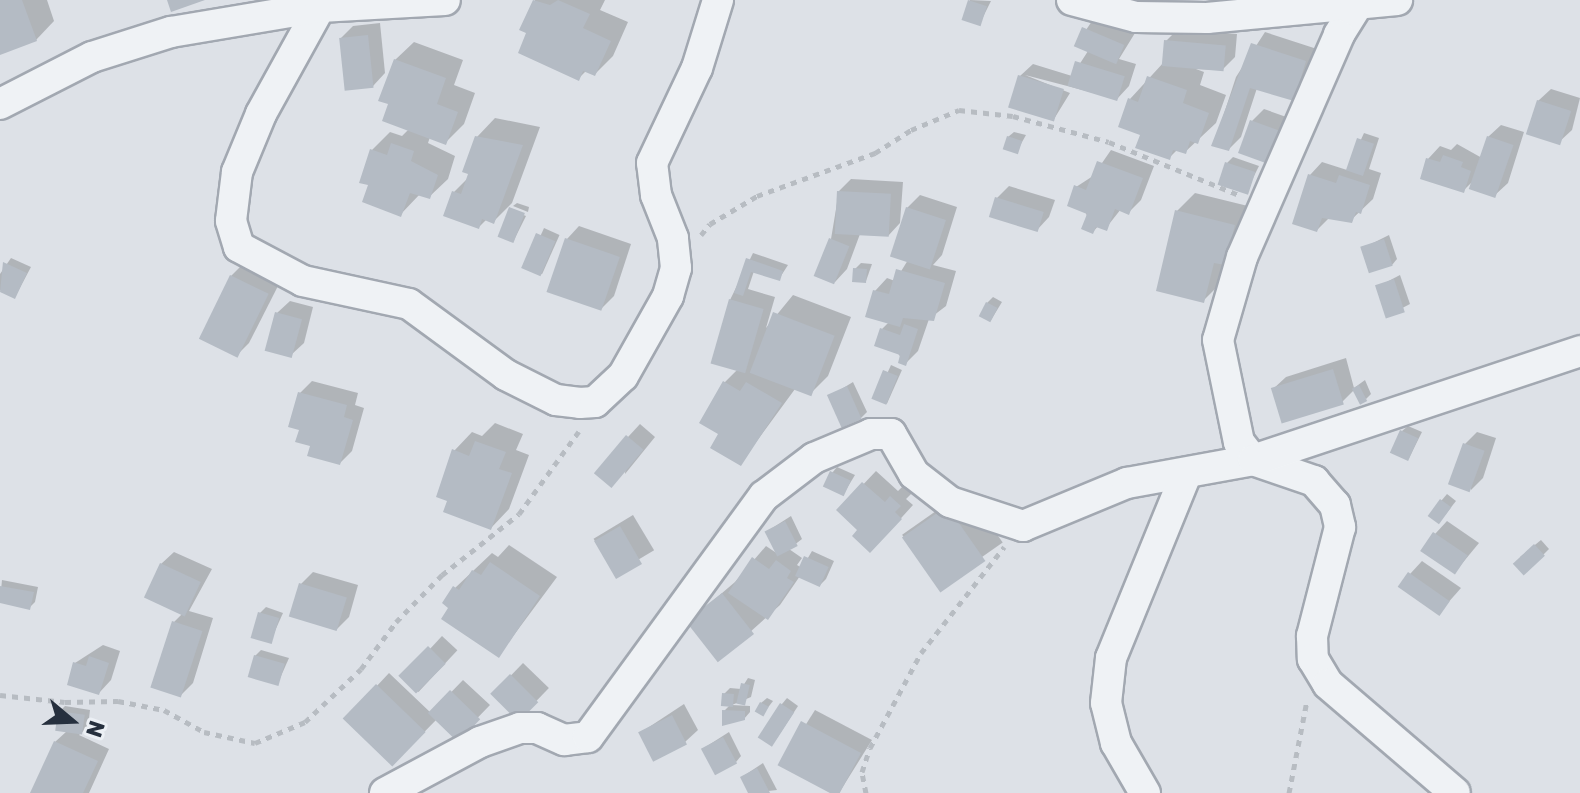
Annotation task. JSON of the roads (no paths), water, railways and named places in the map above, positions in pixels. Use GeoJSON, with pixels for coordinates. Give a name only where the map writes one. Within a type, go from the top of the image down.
{"type":"FeatureCollection","features":[{"type":"Feature","properties":{"kind":"street"},"geometry":{"type":"LineString","coordinates":[[320,7],[261,114],[237,172],[231,221],[239,247],[303,281],[409,304],[532,389],[556,400],[595,402],[623,376],[668,296],[676,268],[652,163],[697,68],[718,0]]}},
{"type":"Feature","properties":{"kind":"street"},"geometry":{"type":"LineString","coordinates":[[1072,0],[1136,17],[1207,18],[1297,4],[1358,4],[1397,0]]}},
{"type":"Feature","properties":{"kind":"street"},"geometry":{"type":"LineString","coordinates":[[0,104],[92,57],[171,32],[320,7],[440,1]]}},
{"type":"Feature","properties":{"kind":"street"},"geometry":{"type":"LineString","coordinates":[[1358,4],[1339,35],[1265,207],[1231,289],[1218,340],[1239,442],[1253,460],[1314,481],[1335,505],[1340,527],[1312,636],[1313,659],[1328,684],[1455,793]]}},
{"type":"Feature","properties":{"kind":"street"},"geometry":{"type":"LineString","coordinates":[[385,793],[480,742],[520,728],[537,728],[564,740],[588,737],[764,496],[804,464],[855,441],[891,434],[914,474],[935,493],[1023,526],[1127,483],[1253,460],[1580,351]]}},
{"type":"Feature","properties":{"kind":"street"},"geometry":{"type":"LineString","coordinates":[[1145,793],[1116,743],[1106,703],[1111,658],[1186,474]]}}]}
